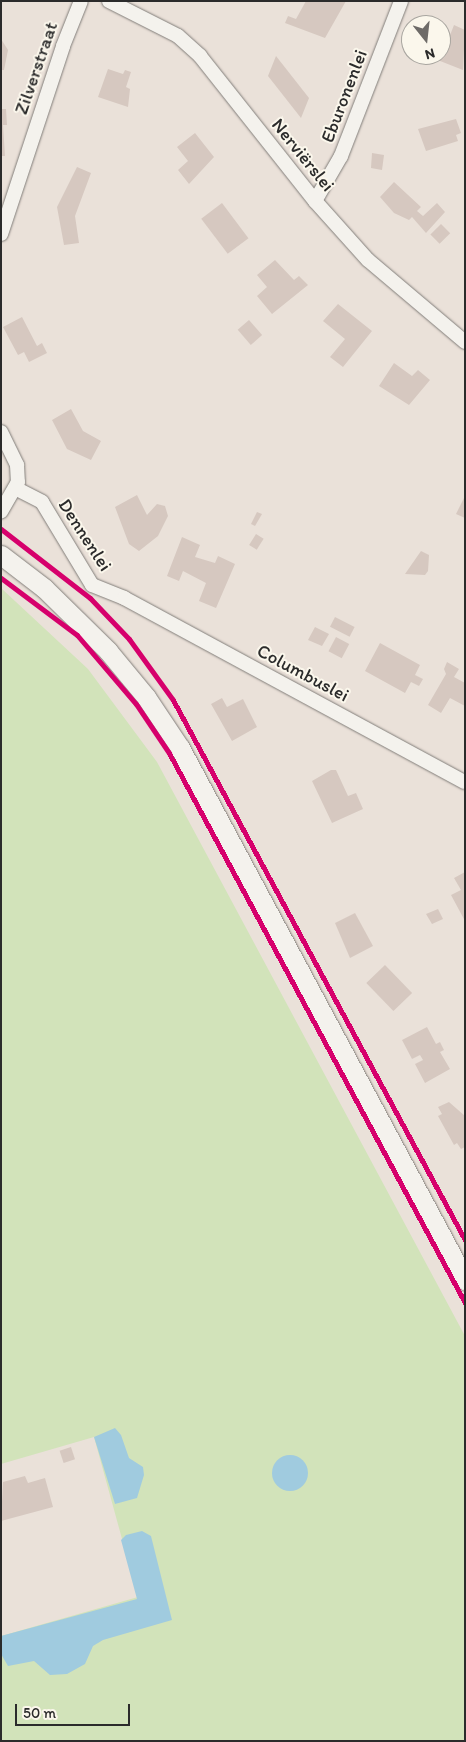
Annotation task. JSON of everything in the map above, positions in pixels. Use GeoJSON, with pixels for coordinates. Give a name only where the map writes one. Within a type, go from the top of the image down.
{"type":"FeatureCollection","features":[{"type":"Feature","properties":{"kind":"main road"},"geometry":{"type":"LineString","coordinates":[[1,555],[44,588],[108,651],[146,697],[180,748],[465,1280]]}},
{"type":"Feature","properties":{"kind":"street","name":"Zilverstraat"},"geometry":{"type":"LineString","coordinates":[[1,234],[62,46],[81,1]]}},
{"type":"Feature","properties":{"kind":"street","name":"Nerviërslei"},"geometry":{"type":"LineString","coordinates":[[109,1],[178,36],[200,56],[315,201],[368,260],[465,342]]}},
{"type":"Feature","properties":{"kind":"street","name":"Eburonenlei"},"geometry":{"type":"LineString","coordinates":[[315,201],[342,156],[401,1]]}},
{"type":"Feature","properties":{"kind":"street"},"geometry":{"type":"LineString","coordinates":[[1,432],[17,465],[17,489],[1,511]]}},
{"type":"Feature","properties":{"kind":"street","name":"Dennenlei"},"geometry":{"type":"LineString","coordinates":[[17,489],[42,502],[92,585],[124,598]]}},
{"type":"Feature","properties":{"kind":"street","name":"Columbuslei"},"geometry":{"type":"LineString","coordinates":[[124,598],[465,782]]}},
{"type":"Feature","properties":{"kind":"green space"},"geometry":{"type":"Polygon","coordinates":[[[1,588],[88,669],[157,762],[465,1336],[465,1741],[1,1741],[1,1636],[138,1597],[94,1437],[1,1464],[1,588]]]}},
{"type":"Feature","properties":{"kind":"water"},"geometry":{"type":"Polygon","coordinates":[[[115,1428],[121,1435],[129,1458],[143,1467],[144,1475],[137,1498],[115,1504],[94,1437],[115,1428]]]}},
{"type":"Feature","properties":{"kind":"water"},"geometry":{"type":"Polygon","coordinates":[[[290,1455],[302,1461],[308,1473],[302,1485],[290,1491],[278,1485],[272,1473],[278,1461],[290,1455]]]}},
{"type":"Feature","properties":{"kind":"water"},"geometry":{"type":"Polygon","coordinates":[[[142,1531],[151,1536],[172,1620],[103,1640],[93,1646],[85,1664],[67,1674],[50,1675],[34,1661],[8,1666],[1,1654],[1,1636],[137,1599],[121,1540],[126,1535],[142,1531]]]}},
{"type":"Feature","properties":{"kind":"building"},"geometry":{"type":"Polygon","coordinates":[[[306,1],[346,1],[325,38],[285,23],[288,16],[296,19],[306,1]]]}},
{"type":"Feature","properties":{"kind":"building"},"geometry":{"type":"Polygon","coordinates":[[[454,25],[465,30],[463,70],[450,65],[451,33],[454,25]]]}},
{"type":"Feature","properties":{"kind":"building"},"geometry":{"type":"Polygon","coordinates":[[[1,39],[8,50],[4,70],[1,70],[1,39]]]}},
{"type":"Feature","properties":{"kind":"building"},"geometry":{"type":"Polygon","coordinates":[[[276,56],[309,98],[301,118],[268,76],[276,56]]]}},
{"type":"Feature","properties":{"kind":"building"},"geometry":{"type":"Polygon","coordinates":[[[34,68],[41,71],[37,80],[30,77],[34,68]]]}},
{"type":"Feature","properties":{"kind":"building"},"geometry":{"type":"Polygon","coordinates":[[[108,69],[123,74],[125,70],[131,72],[126,87],[130,89],[128,107],[98,97],[108,69]]]}},
{"type":"Feature","properties":{"kind":"building"},"geometry":{"type":"Polygon","coordinates":[[[1,109],[6,109],[7,125],[3,125],[5,156],[1,156],[1,109]]]}},
{"type":"Feature","properties":{"kind":"building"},"geometry":{"type":"Polygon","coordinates":[[[456,119],[461,133],[456,135],[458,141],[426,151],[418,129],[456,119]]]}},
{"type":"Feature","properties":{"kind":"building"},"geometry":{"type":"Polygon","coordinates":[[[195,133],[214,157],[189,184],[178,170],[188,161],[177,147],[195,133]]]}},
{"type":"Feature","properties":{"kind":"building"},"geometry":{"type":"Polygon","coordinates":[[[372,153],[384,155],[382,170],[371,168],[372,153]]]}},
{"type":"Feature","properties":{"kind":"building"},"geometry":{"type":"Polygon","coordinates":[[[77,167],[91,173],[75,216],[79,243],[64,245],[57,207],[77,167]]]}},
{"type":"Feature","properties":{"kind":"building"},"geometry":{"type":"Polygon","coordinates":[[[394,182],[421,207],[417,211],[423,216],[437,203],[445,212],[426,233],[412,217],[409,220],[394,213],[380,197],[394,182]]]}},
{"type":"Feature","properties":{"kind":"building"},"geometry":{"type":"Polygon","coordinates":[[[222,203],[248,238],[228,254],[201,219],[222,203]]]}},
{"type":"Feature","properties":{"kind":"building"},"geometry":{"type":"Polygon","coordinates":[[[441,224],[450,233],[440,244],[430,235],[441,224]]]}},
{"type":"Feature","properties":{"kind":"building"},"geometry":{"type":"Polygon","coordinates":[[[275,260],[294,280],[299,276],[308,285],[272,314],[257,296],[267,287],[257,275],[275,260]]]}},
{"type":"Feature","properties":{"kind":"building"},"geometry":{"type":"Polygon","coordinates":[[[338,304],[372,331],[343,367],[330,357],[345,339],[323,321],[338,304]]]}},
{"type":"Feature","properties":{"kind":"building"},"geometry":{"type":"Polygon","coordinates":[[[22,317],[37,346],[42,343],[47,353],[29,362],[24,352],[18,355],[3,327],[22,317]]]}},
{"type":"Feature","properties":{"kind":"building"},"geometry":{"type":"Polygon","coordinates":[[[249,320],[262,335],[251,345],[238,330],[249,320]]]}},
{"type":"Feature","properties":{"kind":"building"},"geometry":{"type":"Polygon","coordinates":[[[394,363],[412,376],[418,370],[430,380],[409,405],[379,386],[394,363]]]}},
{"type":"Feature","properties":{"kind":"building"},"geometry":{"type":"Polygon","coordinates":[[[71,409],[83,431],[101,441],[91,460],[67,449],[52,420],[71,409]]]}},
{"type":"Feature","properties":{"kind":"building"},"geometry":{"type":"Polygon","coordinates":[[[137,495],[147,515],[157,504],[165,506],[168,516],[158,536],[139,551],[129,544],[115,507],[137,495]]]}},
{"type":"Feature","properties":{"kind":"building"},"geometry":{"type":"Polygon","coordinates":[[[465,496],[465,518],[456,514],[465,496]]]}},
{"type":"Feature","properties":{"kind":"building"},"geometry":{"type":"Polygon","coordinates":[[[257,512],[262,514],[255,526],[251,524],[257,512]]]}},
{"type":"Feature","properties":{"kind":"building"},"geometry":{"type":"Polygon","coordinates":[[[256,534],[264,539],[257,550],[249,545],[256,534]]]}},
{"type":"Feature","properties":{"kind":"building"},"geometry":{"type":"Polygon","coordinates":[[[182,537],[200,545],[195,557],[215,563],[218,556],[235,564],[216,608],[199,601],[206,583],[183,571],[179,581],[167,576],[182,537]]]}},
{"type":"Feature","properties":{"kind":"building"},"geometry":{"type":"Polygon","coordinates":[[[421,551],[429,555],[428,571],[425,575],[405,574],[421,551]]]}},
{"type":"Feature","properties":{"kind":"building"},"geometry":{"type":"Polygon","coordinates":[[[335,617],[355,627],[350,637],[330,627],[335,617]]]}},
{"type":"Feature","properties":{"kind":"building"},"geometry":{"type":"Polygon","coordinates":[[[315,627],[329,634],[322,646],[308,640],[315,627]]]}},
{"type":"Feature","properties":{"kind":"building"},"geometry":{"type":"Polygon","coordinates":[[[336,637],[349,644],[342,658],[328,651],[336,637]]]}},
{"type":"Feature","properties":{"kind":"building"},"geometry":{"type":"Polygon","coordinates":[[[380,643],[420,665],[415,675],[423,679],[419,686],[411,682],[405,693],[365,671],[380,643]]]}},
{"type":"Feature","properties":{"kind":"building"},"geometry":{"type":"Polygon","coordinates":[[[447,662],[459,669],[454,677],[465,683],[465,706],[450,698],[441,713],[428,705],[446,674],[444,669],[447,662]]]}},
{"type":"Feature","properties":{"kind":"building"},"geometry":{"type":"Polygon","coordinates":[[[222,698],[227,707],[243,699],[257,727],[232,741],[211,704],[222,698]]]}},
{"type":"Feature","properties":{"kind":"building"},"geometry":{"type":"Polygon","coordinates":[[[331,770],[336,770],[348,796],[356,793],[363,809],[332,823],[312,781],[331,770]]]}},
{"type":"Feature","properties":{"kind":"building"},"geometry":{"type":"Polygon","coordinates":[[[465,872],[465,921],[451,895],[461,890],[454,878],[465,872]]]}},
{"type":"Feature","properties":{"kind":"building"},"geometry":{"type":"Polygon","coordinates":[[[438,909],[443,919],[432,924],[426,914],[438,909]]]}},
{"type":"Feature","properties":{"kind":"building"},"geometry":{"type":"Polygon","coordinates":[[[355,913],[373,946],[350,958],[335,923],[355,913]]]}},
{"type":"Feature","properties":{"kind":"building"},"geometry":{"type":"Polygon","coordinates":[[[385,965],[412,993],[393,1011],[366,983],[385,965]]]}},
{"type":"Feature","properties":{"kind":"building"},"geometry":{"type":"Polygon","coordinates":[[[427,1027],[436,1044],[440,1042],[444,1050],[440,1052],[450,1069],[425,1083],[415,1064],[423,1060],[420,1055],[412,1059],[402,1040],[427,1027]]]}},
{"type":"Feature","properties":{"kind":"building"},"geometry":{"type":"Polygon","coordinates":[[[449,1102],[465,1116],[465,1147],[461,1149],[457,1143],[454,1145],[438,1116],[442,1114],[438,1107],[449,1102]]]}},
{"type":"Feature","properties":{"kind":"building"},"geometry":{"type":"Polygon","coordinates":[[[71,1447],[75,1459],[64,1463],[60,1451],[71,1447]]]}},
{"type":"Feature","properties":{"kind":"building"},"geometry":{"type":"Polygon","coordinates":[[[25,1476],[28,1483],[45,1478],[53,1507],[1,1521],[3,1482],[25,1476]]]}},
{"type":"Feature","properties":{"kind":"cycle path"},"geometry":{"type":"LineString","coordinates":[[1,529],[90,598],[129,639],[173,700],[465,1240]]}},
{"type":"Feature","properties":{"kind":"cycle path"},"geometry":{"type":"LineString","coordinates":[[1,578],[77,635],[136,704],[169,753],[465,1303]]}}]}
